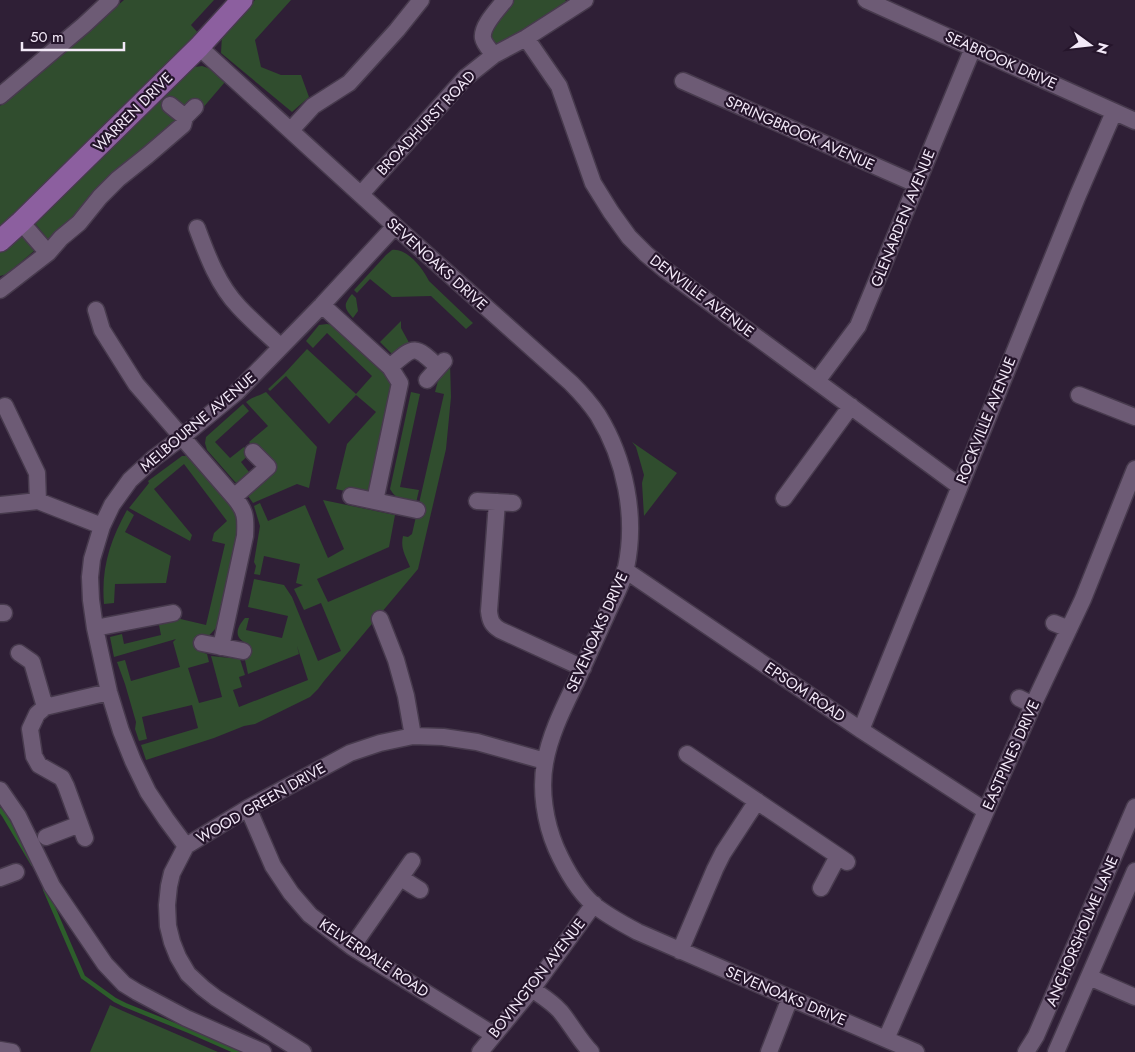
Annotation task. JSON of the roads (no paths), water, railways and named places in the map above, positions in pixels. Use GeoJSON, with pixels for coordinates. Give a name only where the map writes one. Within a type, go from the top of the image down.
{"type":"FeatureCollection","features":[{"type":"Feature","properties":{"kind":"main road","name":"WARREN DRIVE"},"geometry":{"type":"LineString","coordinates":[[0,241],[199,47],[242,0]]}},
{"type":"Feature","properties":{"kind":"street"},"geometry":{"type":"LineString","coordinates":[[0,96],[111,0]]}},
{"type":"Feature","properties":{"kind":"street"},"geometry":{"type":"LineString","coordinates":[[291,130],[313,106],[349,83],[398,30],[421,0]]}},
{"type":"Feature","properties":{"kind":"street"},"geometry":{"type":"LineString","coordinates":[[494,55],[483,36],[486,24],[505,0]]}},
{"type":"Feature","properties":{"kind":"street","name":"SEABROOK DRIVE"},"geometry":{"type":"LineString","coordinates":[[866,0],[1135,121]]}},
{"type":"Feature","properties":{"kind":"street","name":"BROADHURST ROAD"},"geometry":{"type":"LineString","coordinates":[[361,194],[465,78],[494,55],[526,38],[575,2]]}},
{"type":"Feature","properties":{"kind":"street","name":"DENVILLE AVENUE"},"geometry":{"type":"LineString","coordinates":[[526,38],[559,86],[593,183],[629,237],[664,269],[959,486]]}},
{"type":"Feature","properties":{"kind":"street","name":"SEVENOAKS DRIVE"},"geometry":{"type":"LineString","coordinates":[[199,47],[571,383],[598,416],[610,439],[617,456],[628,496],[630,533],[628,556],[625,570],[555,730],[545,761],[543,790],[545,808],[554,843],[569,874],[584,895],[594,904],[623,924],[656,941],[916,1052]]}},
{"type":"Feature","properties":{"kind":"street","name":"GLENARDEN AVENUE"},"geometry":{"type":"LineString","coordinates":[[818,381],[858,326],[974,48]]}},
{"type":"Feature","properties":{"kind":"street","name":"SPRINGBROOK AVENUE"},"geometry":{"type":"LineString","coordinates":[[683,81],[916,184]]}},
{"type":"Feature","properties":{"kind":"street","name":"WARREN DRIVE"},"geometry":{"type":"LineString","coordinates":[[0,290],[48,253],[61,238],[79,223],[100,197],[118,179],[183,125],[190,112],[170,105]]}},
{"type":"Feature","properties":{"kind":"street","name":"ROCKVILLE AVENUE"},"geometry":{"type":"LineString","coordinates":[[861,730],[1078,195],[1114,112]]}},
{"type":"Feature","properties":{"kind":"street"},"geometry":{"type":"LineString","coordinates":[[21,222],[48,253]]}},
{"type":"Feature","properties":{"kind":"street","name":"MELBOURNE AVENUE"},"geometry":{"type":"LineString","coordinates":[[186,846],[148,792],[121,731],[109,692],[95,628],[90,578],[92,560],[102,526],[112,505],[130,480],[154,458],[237,392],[322,305],[395,226]]}},
{"type":"Feature","properties":{"kind":"street"},"geometry":{"type":"LineString","coordinates":[[197,228],[220,281],[237,306],[282,347]]}},
{"type":"Feature","properties":{"kind":"street"},"geometry":{"type":"LineString","coordinates":[[322,305],[390,367],[400,380],[375,501]]}},
{"type":"Feature","properties":{"kind":"street"},"geometry":{"type":"LineString","coordinates":[[96,310],[102,330],[136,384],[241,505],[246,518],[245,536],[221,647]]}},
{"type":"Feature","properties":{"kind":"street"},"geometry":{"type":"LineString","coordinates":[[390,367],[408,352],[413,350],[421,352],[441,364],[427,380]]}},
{"type":"Feature","properties":{"kind":"street"},"geometry":{"type":"LineString","coordinates":[[1079,394],[1135,417]]}},
{"type":"Feature","properties":{"kind":"street"},"geometry":{"type":"LineString","coordinates":[[5,406],[37,473],[38,501]]}},
{"type":"Feature","properties":{"kind":"street"},"geometry":{"type":"LineString","coordinates":[[784,498],[851,406]]}},
{"type":"Feature","properties":{"kind":"street"},"geometry":{"type":"LineString","coordinates":[[234,497],[268,467],[253,452]]}},
{"type":"Feature","properties":{"kind":"street","name":"EASTPINES DRIVE"},"geometry":{"type":"LineString","coordinates":[[886,1039],[986,811],[1026,701],[1062,626],[1083,598],[1135,469]]}},
{"type":"Feature","properties":{"kind":"street"},"geometry":{"type":"LineString","coordinates":[[351,496],[417,510]]}},
{"type":"Feature","properties":{"kind":"street"},"geometry":{"type":"LineString","coordinates":[[0,505],[38,501],[102,526]]}},
{"type":"Feature","properties":{"kind":"street"},"geometry":{"type":"LineString","coordinates":[[477,501],[505,503],[489,611],[493,626],[582,668]]}},
{"type":"Feature","properties":{"kind":"street","name":"EPSOM ROAD"},"geometry":{"type":"LineString","coordinates":[[625,570],[861,730],[986,811]]}},
{"type":"Feature","properties":{"kind":"street"},"geometry":{"type":"LineString","coordinates":[[95,628],[173,613]]}},
{"type":"Feature","properties":{"kind":"street"},"geometry":{"type":"LineString","coordinates":[[380,619],[396,660],[406,696],[413,736]]}},
{"type":"Feature","properties":{"kind":"street"},"geometry":{"type":"LineString","coordinates":[[202,643],[242,651]]}},
{"type":"Feature","properties":{"kind":"street"},"geometry":{"type":"LineString","coordinates":[[19,653],[32,662],[45,707]]}},
{"type":"Feature","properties":{"kind":"street"},"geometry":{"type":"LineString","coordinates":[[46,837],[83,830],[62,778],[39,765],[34,756],[30,729],[32,722],[36,714],[45,707],[109,692]]}},
{"type":"Feature","properties":{"kind":"street","name":"WOOD GREEN DRIVE"},"geometry":{"type":"LineString","coordinates":[[303,1052],[202,988],[188,974],[178,957],[168,926],[167,896],[172,873],[186,846],[248,808],[350,753],[380,743],[413,736],[443,737],[478,742],[545,761]]}},
{"type":"Feature","properties":{"kind":"street"},"geometry":{"type":"LineString","coordinates":[[687,754],[843,859],[821,888]]}},
{"type":"Feature","properties":{"kind":"street"},"geometry":{"type":"LineString","coordinates":[[0,790],[18,816],[52,886],[105,964],[124,984],[186,1018],[263,1052]]}},
{"type":"Feature","properties":{"kind":"street"},"geometry":{"type":"LineString","coordinates":[[680,951],[715,869],[757,801]]}},
{"type":"Feature","properties":{"kind":"street","name":"KELVERDALE ROAD"},"geometry":{"type":"LineString","coordinates":[[248,808],[274,866],[291,894],[310,915],[352,947],[494,1035]]}},
{"type":"Feature","properties":{"kind":"street","name":"ANCHORSHOLME LANE"},"geometry":{"type":"LineString","coordinates":[[1026,1052],[1036,1036],[1135,808]]}},
{"type":"Feature","properties":{"kind":"street"},"geometry":{"type":"LineString","coordinates":[[352,947],[412,862]]}},
{"type":"Feature","properties":{"kind":"street","name":"ANCHORSHOLME LANE"},"geometry":{"type":"LineString","coordinates":[[1056,1052],[1135,871]]}},
{"type":"Feature","properties":{"kind":"street"},"geometry":{"type":"LineString","coordinates":[[0,878],[16,872]]}},
{"type":"Feature","properties":{"kind":"street"},"geometry":{"type":"LineString","coordinates":[[401,878],[420,890]]}},
{"type":"Feature","properties":{"kind":"street","name":"BOVINGTON AVENUE"},"geometry":{"type":"LineString","coordinates":[[480,1052],[532,989],[594,904]]}},
{"type":"Feature","properties":{"kind":"street"},"geometry":{"type":"LineString","coordinates":[[1089,977],[1135,997]]}},
{"type":"Feature","properties":{"kind":"street"},"geometry":{"type":"LineString","coordinates":[[532,989],[555,1005],[591,1052]]}},
{"type":"Feature","properties":{"kind":"street"},"geometry":{"type":"LineString","coordinates":[[768,1052],[790,998]]}},
{"type":"Feature","properties":{"kind":"street"},"geometry":{"type":"LineString","coordinates":[[0,1050],[12,1052]]}},
{"type":"Feature","properties":{"kind":"waterway"},"geometry":{"type":"LineString","coordinates":[[0,810],[33,864]]}},
{"type":"Feature","properties":{"kind":"waterway"},"geometry":{"type":"LineString","coordinates":[[45,889],[83,977],[125,1005],[237,1052]]}}]}
